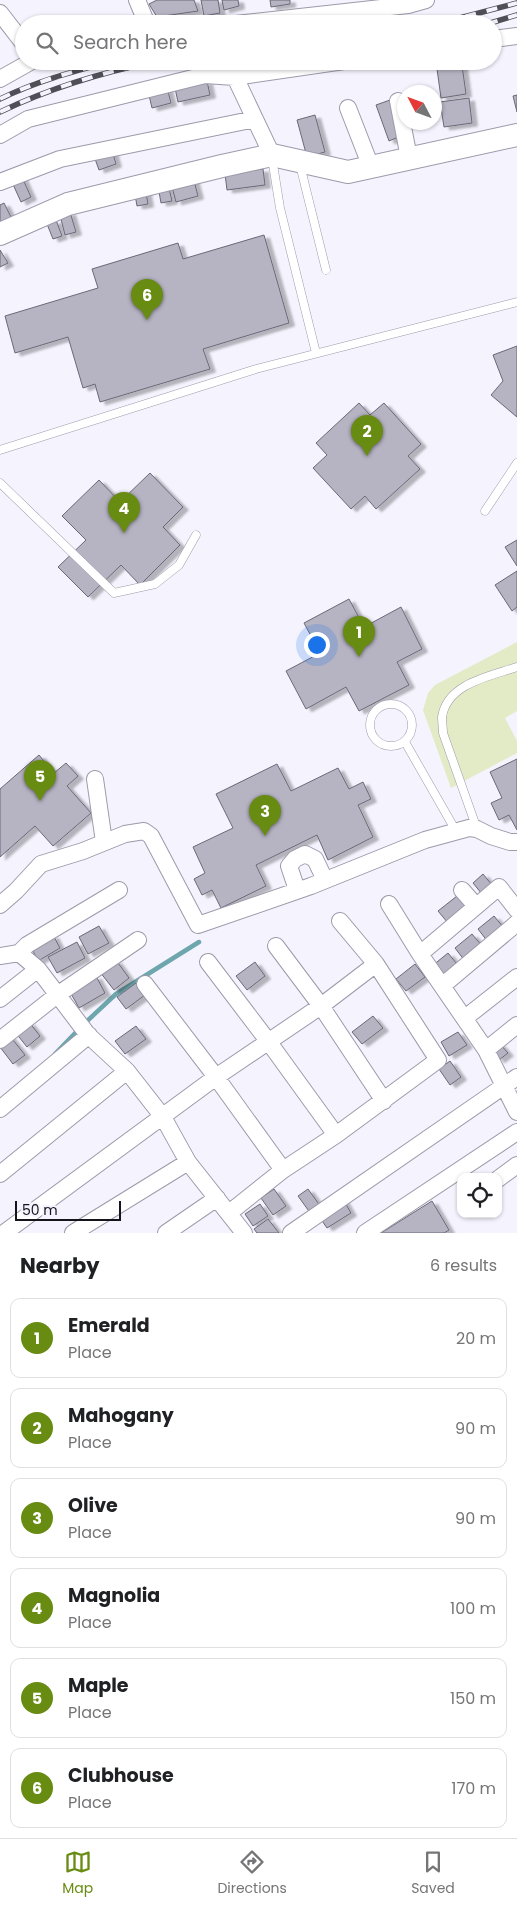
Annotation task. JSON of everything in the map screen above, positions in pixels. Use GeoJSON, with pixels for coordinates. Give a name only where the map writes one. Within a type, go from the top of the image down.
{"type":"FeatureCollection","features":[{"type":"Feature","properties":{"kind":"street"},"geometry":{"type":"LineString","coordinates":[[137,0],[143,15]]}},
{"type":"Feature","properties":{"kind":"street"},"geometry":{"type":"LineString","coordinates":[[301,15],[387,3],[408,5],[426,0]]}},
{"type":"Feature","properties":{"kind":"street"},"geometry":{"type":"LineString","coordinates":[[0,12],[15,32]]}},
{"type":"Feature","properties":{"kind":"street"},"geometry":{"type":"LineString","coordinates":[[502,38],[517,36]]}},
{"type":"Feature","properties":{"kind":"street"},"geometry":{"type":"LineString","coordinates":[[0,79],[16,70]]}},
{"type":"Feature","properties":{"kind":"street"},"geometry":{"type":"LineString","coordinates":[[0,135],[28,119],[205,74],[235,77],[283,70]]}},
{"type":"Feature","properties":{"kind":"street"},"geometry":{"type":"LineString","coordinates":[[235,77],[272,155]]}},
{"type":"Feature","properties":{"kind":"street"},"geometry":{"type":"LineString","coordinates":[[348,108],[371,167]]}},
{"type":"Feature","properties":{"kind":"street"},"geometry":{"type":"LineString","coordinates":[[0,182],[60,159],[255,119]]}},
{"type":"Feature","properties":{"kind":"street"},"geometry":{"type":"LineString","coordinates":[[404,130],[409,158]]}},
{"type":"Feature","properties":{"kind":"street"},"geometry":{"type":"LineString","coordinates":[[0,234],[68,204],[272,155],[348,172],[517,134]]}},
{"type":"Feature","properties":{"kind":"street"},"geometry":{"type":"LineString","coordinates":[[95,779],[104,842]]}},
{"type":"Feature","properties":{"kind":"street"},"geometry":{"type":"LineString","coordinates":[[0,905],[41,864],[125,834],[144,831],[151,836],[198,925],[326,880],[425,840],[456,831],[469,828],[477,829],[491,836],[517,842]]}},
{"type":"Feature","properties":{"kind":"street"},"geometry":{"type":"LineString","coordinates":[[297,890],[289,866],[294,859],[305,854],[315,859],[326,880]]}},
{"type":"Feature","properties":{"kind":"street"},"geometry":{"type":"LineString","coordinates":[[420,954],[498,888],[517,910]]}},
{"type":"Feature","properties":{"kind":"street"},"geometry":{"type":"LineString","coordinates":[[0,956],[18,953],[27,945],[119,890]]}},
{"type":"Feature","properties":{"kind":"street"},"geometry":{"type":"LineString","coordinates":[[462,890],[476,906]]}},
{"type":"Feature","properties":{"kind":"street"},"geometry":{"type":"LineString","coordinates":[[389,904],[420,954],[486,1050],[511,1082],[517,1112]]}},
{"type":"Feature","properties":{"kind":"street"},"geometry":{"type":"LineString","coordinates":[[229,1213],[284,1170],[384,1101],[438,1060],[376,964],[340,921]]}},
{"type":"Feature","properties":{"kind":"street"},"geometry":{"type":"LineString","coordinates":[[442,986],[517,923]]}},
{"type":"Feature","properties":{"kind":"street"},"geometry":{"type":"LineString","coordinates":[[0,1040],[57,994],[138,940]]}},
{"type":"Feature","properties":{"kind":"street"},"geometry":{"type":"LineString","coordinates":[[276,946],[321,1006],[384,1101]]}},
{"type":"Feature","properties":{"kind":"street"},"geometry":{"type":"LineString","coordinates":[[18,953],[38,970],[84,1029],[127,1071],[163,1117],[188,1162],[244,1233]]}},
{"type":"Feature","properties":{"kind":"street"},"geometry":{"type":"LineString","coordinates":[[208,962],[336,1135]]}},
{"type":"Feature","properties":{"kind":"street"},"geometry":{"type":"LineString","coordinates":[[4,1233],[216,1077],[321,1006],[376,964]]}},
{"type":"Feature","properties":{"kind":"street"},"geometry":{"type":"LineString","coordinates":[[0,998],[38,970]]}},
{"type":"Feature","properties":{"kind":"street"},"geometry":{"type":"LineString","coordinates":[[465,1018],[517,977]]}},
{"type":"Feature","properties":{"kind":"street"},"geometry":{"type":"LineString","coordinates":[[145,984],[284,1170]]}},
{"type":"Feature","properties":{"kind":"street"},"geometry":{"type":"LineString","coordinates":[[486,1050],[517,1025]]}},
{"type":"Feature","properties":{"kind":"street"},"geometry":{"type":"LineString","coordinates":[[5,1105],[43,1074],[84,1029]]}},
{"type":"Feature","properties":{"kind":"street"},"geometry":{"type":"LineString","coordinates":[[0,1174],[127,1071]]}},
{"type":"Feature","properties":{"kind":"street"},"geometry":{"type":"LineString","coordinates":[[291,1233],[511,1082]]}},
{"type":"Feature","properties":{"kind":"street"},"geometry":{"type":"LineString","coordinates":[[365,1233],[517,1132]]}},
{"type":"Feature","properties":{"kind":"street"},"geometry":{"type":"LineString","coordinates":[[73,1233],[188,1162]]}},
{"type":"Feature","properties":{"kind":"street"},"geometry":{"type":"LineString","coordinates":[[502,1175],[517,1165]]}},
{"type":"Feature","properties":{"kind":"street"},"geometry":{"type":"LineString","coordinates":[[166,1233],[217,1198]]}},
{"type":"Feature","properties":{"kind":"lane"},"geometry":{"type":"LineString","coordinates":[[272,155],[280,208],[316,353]]}},
{"type":"Feature","properties":{"kind":"lane"},"geometry":{"type":"LineString","coordinates":[[299,161],[326,270]]}},
{"type":"Feature","properties":{"kind":"lane"},"geometry":{"type":"LineString","coordinates":[[0,450],[256,369],[517,302]]}},
{"type":"Feature","properties":{"kind":"lane"},"geometry":{"type":"LineString","coordinates":[[485,511],[517,463]]}},
{"type":"Feature","properties":{"kind":"lane"},"geometry":{"type":"LineString","coordinates":[[0,483],[114,592],[154,584],[179,565],[196,536]]}},
{"type":"Feature","properties":{"kind":"lane"},"geometry":{"type":"LineString","coordinates":[[477,829],[443,733],[442,717],[450,698],[466,685],[517,667]]}},
{"type":"Feature","properties":{"kind":"lane"},"geometry":{"type":"LineString","coordinates":[[394,704],[406,709],[412,719],[412,732],[405,742],[394,747],[382,745],[373,737],[369,725],[373,713],[382,705],[394,704]]}},
{"type":"Feature","properties":{"kind":"lane"},"geometry":{"type":"LineString","coordinates":[[405,742],[456,831]]}},
{"type":"Feature","properties":{"kind":"green space"},"geometry":{"type":"Polygon","coordinates":[[[517,642],[517,711],[505,718],[517,741],[517,753],[451,788],[423,710],[428,693],[435,685],[517,642]]]}},
{"type":"Feature","properties":{"kind":"building"},"geometry":{"type":"Polygon","coordinates":[[[157,0],[194,0],[198,11],[156,15],[149,4],[157,0]]]}},
{"type":"Feature","properties":{"kind":"building"},"geometry":{"type":"Polygon","coordinates":[[[201,0],[218,0],[220,13],[204,15],[201,0]]]}},
{"type":"Feature","properties":{"kind":"building"},"geometry":{"type":"Polygon","coordinates":[[[222,0],[238,0],[239,6],[224,10],[222,0]]]}},
{"type":"Feature","properties":{"kind":"building"},"geometry":{"type":"Polygon","coordinates":[[[270,0],[290,0],[290,4],[271,7],[270,0]]]}},
{"type":"Feature","properties":{"kind":"building"},"geometry":{"type":"Polygon","coordinates":[[[437,70],[463,70],[466,94],[442,98],[442,85],[439,85],[437,70]]]}},
{"type":"Feature","properties":{"kind":"building"},"geometry":{"type":"Polygon","coordinates":[[[207,81],[210,95],[178,102],[175,88],[207,81]]]}},
{"type":"Feature","properties":{"kind":"building"},"geometry":{"type":"Polygon","coordinates":[[[167,87],[171,103],[152,108],[148,91],[167,87]]]}},
{"type":"Feature","properties":{"kind":"building"},"geometry":{"type":"Polygon","coordinates":[[[517,95],[517,112],[513,96],[517,95]]]}},
{"type":"Feature","properties":{"kind":"building"},"geometry":{"type":"Polygon","coordinates":[[[469,98],[472,123],[444,127],[442,102],[469,98]]]}},
{"type":"Feature","properties":{"kind":"building"},"geometry":{"type":"Polygon","coordinates":[[[390,100],[397,119],[397,130],[401,130],[403,135],[389,141],[376,105],[390,100]]]}},
{"type":"Feature","properties":{"kind":"building"},"geometry":{"type":"Polygon","coordinates":[[[315,115],[325,152],[307,157],[297,120],[315,115]]]}},
{"type":"Feature","properties":{"kind":"building"},"geometry":{"type":"Polygon","coordinates":[[[112,150],[116,164],[99,170],[94,156],[112,150]]]}},
{"type":"Feature","properties":{"kind":"building"},"geometry":{"type":"Polygon","coordinates":[[[263,169],[265,185],[227,190],[225,174],[263,169]]]}},
{"type":"Feature","properties":{"kind":"building"},"geometry":{"type":"Polygon","coordinates":[[[21,175],[31,197],[21,202],[11,180],[21,175]]]}},
{"type":"Feature","properties":{"kind":"building"},"geometry":{"type":"Polygon","coordinates":[[[193,177],[198,196],[176,202],[171,183],[193,177]]]}},
{"type":"Feature","properties":{"kind":"building"},"geometry":{"type":"Polygon","coordinates":[[[168,184],[172,201],[161,203],[158,186],[168,184]]]}},
{"type":"Feature","properties":{"kind":"building"},"geometry":{"type":"Polygon","coordinates":[[[145,187],[148,204],[137,206],[134,189],[145,187]]]}},
{"type":"Feature","properties":{"kind":"building"},"geometry":{"type":"Polygon","coordinates":[[[4,203],[11,217],[0,223],[0,205],[4,203]]]}},
{"type":"Feature","properties":{"kind":"building"},"geometry":{"type":"Polygon","coordinates":[[[70,212],[76,232],[65,235],[60,215],[70,212]]]}},
{"type":"Feature","properties":{"kind":"building"},"geometry":{"type":"Polygon","coordinates":[[[56,220],[62,236],[53,239],[47,224],[56,220]]]}},
{"type":"Feature","properties":{"kind":"building"},"geometry":{"type":"Polygon","coordinates":[[[264,235],[289,323],[203,349],[210,369],[100,402],[95,384],[83,388],[68,337],[15,353],[5,316],[98,288],[92,269],[178,243],[183,259],[264,235]]]}},
{"type":"Feature","properties":{"kind":"building"},"geometry":{"type":"Polygon","coordinates":[[[0,250],[8,263],[0,267],[0,250]]]}},
{"type":"Feature","properties":{"kind":"building"},"geometry":{"type":"Polygon","coordinates":[[[517,346],[517,417],[491,395],[503,381],[493,355],[517,346]]]}},
{"type":"Feature","properties":{"kind":"building"},"geometry":{"type":"Polygon","coordinates":[[[359,403],[370,415],[384,403],[421,444],[408,456],[420,469],[376,509],[365,496],[351,509],[313,468],[327,455],[316,443],[359,403]]]}},
{"type":"Feature","properties":{"kind":"building"},"geometry":{"type":"Polygon","coordinates":[[[150,473],[183,507],[163,527],[180,545],[140,585],[121,565],[88,597],[58,567],[86,540],[62,516],[99,480],[120,502],[150,473]]]}},
{"type":"Feature","properties":{"kind":"building"},"geometry":{"type":"Polygon","coordinates":[[[517,540],[517,566],[505,547],[517,540]]]}},
{"type":"Feature","properties":{"kind":"building"},"geometry":{"type":"Polygon","coordinates":[[[517,571],[517,607],[512,611],[495,585],[517,571]]]}},
{"type":"Feature","properties":{"kind":"building"},"geometry":{"type":"Polygon","coordinates":[[[349,599],[364,627],[401,607],[422,649],[397,662],[409,685],[359,711],[346,687],[306,709],[286,671],[320,653],[304,623],[349,599]]]}},
{"type":"Feature","properties":{"kind":"building"},"geometry":{"type":"Polygon","coordinates":[[[39,755],[54,773],[66,763],[78,776],[67,786],[91,813],[53,846],[35,826],[0,857],[0,789],[39,755]]]}},
{"type":"Feature","properties":{"kind":"building"},"geometry":{"type":"Polygon","coordinates":[[[517,759],[517,830],[509,815],[499,820],[491,803],[502,798],[490,772],[517,759]]]}},
{"type":"Feature","properties":{"kind":"building"},"geometry":{"type":"Polygon","coordinates":[[[277,764],[291,791],[338,768],[349,789],[363,782],[371,799],[358,805],[373,837],[328,860],[317,835],[256,865],[266,886],[221,908],[212,890],[202,895],[194,879],[205,873],[193,847],[233,828],[216,794],[277,764]]]}},
{"type":"Feature","properties":{"kind":"building"},"geometry":{"type":"Polygon","coordinates":[[[483,874],[492,885],[482,894],[473,883],[483,874]]]}},
{"type":"Feature","properties":{"kind":"building"},"geometry":{"type":"Polygon","coordinates":[[[457,896],[467,908],[448,923],[438,911],[457,896]]]}},
{"type":"Feature","properties":{"kind":"building"},"geometry":{"type":"Polygon","coordinates":[[[494,916],[504,928],[488,942],[478,929],[494,916]]]}},
{"type":"Feature","properties":{"kind":"building"},"geometry":{"type":"Polygon","coordinates":[[[99,926],[109,943],[88,954],[79,937],[99,926]]]}},
{"type":"Feature","properties":{"kind":"building"},"geometry":{"type":"Polygon","coordinates":[[[472,934],[482,946],[465,961],[455,948],[472,934]]]}},
{"type":"Feature","properties":{"kind":"building"},"geometry":{"type":"Polygon","coordinates":[[[53,935],[60,948],[38,961],[31,947],[53,935]]]}},
{"type":"Feature","properties":{"kind":"building"},"geometry":{"type":"Polygon","coordinates":[[[77,942],[85,958],[57,973],[48,957],[77,942]]]}},
{"type":"Feature","properties":{"kind":"building"},"geometry":{"type":"Polygon","coordinates":[[[448,953],[461,969],[445,981],[432,966],[448,953]]]}},
{"type":"Feature","properties":{"kind":"building"},"geometry":{"type":"Polygon","coordinates":[[[116,960],[129,978],[114,990],[100,972],[116,960]]]}},
{"type":"Feature","properties":{"kind":"building"},"geometry":{"type":"Polygon","coordinates":[[[255,962],[265,976],[247,990],[236,976],[255,962]]]}},
{"type":"Feature","properties":{"kind":"building"},"geometry":{"type":"Polygon","coordinates":[[[415,964],[425,977],[406,991],[396,979],[415,964]]]}},
{"type":"Feature","properties":{"kind":"building"},"geometry":{"type":"Polygon","coordinates":[[[96,976],[105,993],[79,1008],[69,990],[96,976]]]}},
{"type":"Feature","properties":{"kind":"building"},"geometry":{"type":"Polygon","coordinates":[[[136,983],[145,995],[126,1009],[117,997],[136,983]]]}},
{"type":"Feature","properties":{"kind":"building"},"geometry":{"type":"Polygon","coordinates":[[[373,1016],[383,1028],[362,1044],[352,1032],[373,1016]]]}},
{"type":"Feature","properties":{"kind":"building"},"geometry":{"type":"Polygon","coordinates":[[[29,1022],[40,1036],[27,1047],[15,1032],[29,1022]]]}},
{"type":"Feature","properties":{"kind":"building"},"geometry":{"type":"Polygon","coordinates":[[[136,1026],[146,1039],[125,1054],[115,1041],[136,1026]]]}},
{"type":"Feature","properties":{"kind":"building"},"geometry":{"type":"Polygon","coordinates":[[[458,1032],[467,1045],[449,1056],[441,1042],[458,1032]]]}},
{"type":"Feature","properties":{"kind":"building"},"geometry":{"type":"Polygon","coordinates":[[[9,1035],[25,1055],[13,1064],[0,1047],[9,1035]]]}},
{"type":"Feature","properties":{"kind":"building"},"geometry":{"type":"Polygon","coordinates":[[[499,1043],[508,1053],[499,1060],[491,1050],[499,1043]]]}},
{"type":"Feature","properties":{"kind":"building"},"geometry":{"type":"Polygon","coordinates":[[[450,1061],[461,1077],[450,1085],[439,1069],[450,1061]]]}},
{"type":"Feature","properties":{"kind":"building"},"geometry":{"type":"Polygon","coordinates":[[[274,1189],[286,1206],[273,1215],[261,1198],[274,1189]]]}},
{"type":"Feature","properties":{"kind":"building"},"geometry":{"type":"Polygon","coordinates":[[[308,1189],[321,1207],[311,1214],[298,1196],[308,1189]]]}},
{"type":"Feature","properties":{"kind":"building"},"geometry":{"type":"Polygon","coordinates":[[[343,1199],[351,1213],[327,1228],[318,1215],[343,1199]]]}},
{"type":"Feature","properties":{"kind":"building"},"geometry":{"type":"Polygon","coordinates":[[[432,1201],[449,1230],[444,1233],[381,1233],[432,1201]]]}},
{"type":"Feature","properties":{"kind":"building"},"geometry":{"type":"Polygon","coordinates":[[[260,1204],[268,1216],[253,1226],[245,1214],[260,1204]]]}},
{"type":"Feature","properties":{"kind":"building"},"geometry":{"type":"Polygon","coordinates":[[[268,1219],[279,1233],[257,1233],[254,1229],[268,1219]]]}},
{"type":"Feature","properties":{"kind":"waterway"},"geometry":{"type":"LineString","coordinates":[[85,1023],[116,994],[199,942]]}},
{"type":"Feature","properties":{"kind":"waterway"},"geometry":{"type":"LineString","coordinates":[[55,1054],[79,1029]]}},
{"type":"Feature","properties":{"kind":"railway"},"geometry":{"type":"LineString","coordinates":[[471,15],[517,3]]}},
{"type":"Feature","properties":{"kind":"railway"},"geometry":{"type":"LineString","coordinates":[[502,20],[517,15]]}},
{"type":"Feature","properties":{"kind":"railway"},"geometry":{"type":"LineString","coordinates":[[0,99],[42,82],[81,70]]}},
{"type":"Feature","properties":{"kind":"railway"},"geometry":{"type":"LineString","coordinates":[[0,112],[38,95],[117,70]]}},
{"type":"Feature","properties":{"kind":"place","name":"Clubhouse"},"geometry":{"type":"Point","coordinates":[147,320]}},
{"type":"Feature","properties":{"kind":"place","name":"Mahogany"},"geometry":{"type":"Point","coordinates":[367,456]}},
{"type":"Feature","properties":{"kind":"place","name":"Magnolia"},"geometry":{"type":"Point","coordinates":[124,533]}},
{"type":"Feature","properties":{"kind":"place","name":"Emerald"},"geometry":{"type":"Point","coordinates":[359,657]}},
{"type":"Feature","properties":{"kind":"place","name":"Maple"},"geometry":{"type":"Point","coordinates":[40,801]}},
{"type":"Feature","properties":{"kind":"place","name":"Olive"},"geometry":{"type":"Point","coordinates":[265,836]}}]}
